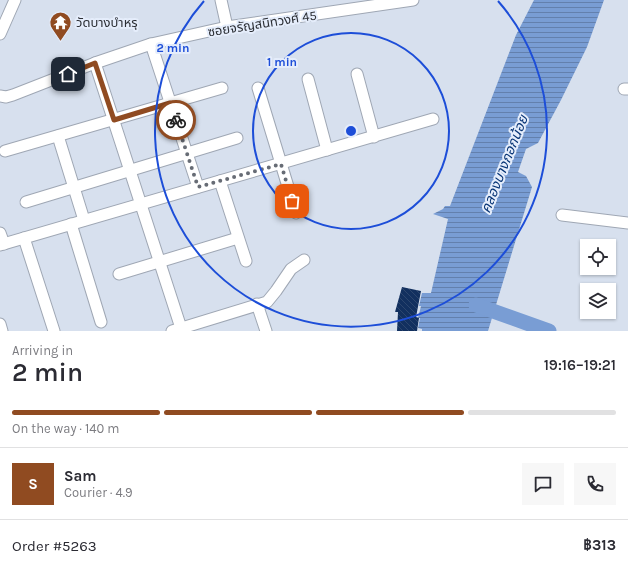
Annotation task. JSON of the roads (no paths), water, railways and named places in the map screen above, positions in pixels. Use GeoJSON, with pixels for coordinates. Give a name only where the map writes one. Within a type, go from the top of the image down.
{"type":"FeatureCollection","features":[{"type":"Feature","properties":{"kind":"street"},"geometry":{"type":"LineString","coordinates":[[0,34],[15,0]]}},
{"type":"Feature","properties":{"kind":"street"},"geometry":{"type":"LineString","coordinates":[[221,0],[227,27]]}},
{"type":"Feature","properties":{"kind":"street","name":"ซอยจรัญสนิทวงศ์ 45"},"geometry":{"type":"LineString","coordinates":[[0,96],[6,97],[13,95],[95,63],[151,44],[227,27],[413,0]]}},
{"type":"Feature","properties":{"kind":"street"},"geometry":{"type":"LineString","coordinates":[[151,44],[198,187]]}},
{"type":"Feature","properties":{"kind":"street"},"geometry":{"type":"LineString","coordinates":[[95,63],[160,262],[177,329],[209,326],[257,304],[267,302],[291,268],[304,260]]}},
{"type":"Feature","properties":{"kind":"street"},"geometry":{"type":"LineString","coordinates":[[357,74],[374,137]]}},
{"type":"Feature","properties":{"kind":"street"},"geometry":{"type":"LineString","coordinates":[[308,80],[327,150]]}},
{"type":"Feature","properties":{"kind":"street"},"geometry":{"type":"LineString","coordinates":[[5,151],[222,88]]}},
{"type":"Feature","properties":{"kind":"street"},"geometry":{"type":"LineString","coordinates":[[258,88],[296,213]]}},
{"type":"Feature","properties":{"kind":"street"},"geometry":{"type":"LineString","coordinates":[[0,233],[2,244],[433,119]]}},
{"type":"Feature","properties":{"kind":"street"},"geometry":{"type":"LineString","coordinates":[[58,136],[84,220]]}},
{"type":"Feature","properties":{"kind":"street"},"geometry":{"type":"LineString","coordinates":[[26,202],[237,138]]}},
{"type":"Feature","properties":{"kind":"street"},"geometry":{"type":"LineString","coordinates":[[220,181],[246,260]]}},
{"type":"Feature","properties":{"kind":"street"},"geometry":{"type":"LineString","coordinates":[[562,215],[628,223]]}},
{"type":"Feature","properties":{"kind":"street"},"geometry":{"type":"LineString","coordinates":[[71,224],[101,322]]}},
{"type":"Feature","properties":{"kind":"street"},"geometry":{"type":"LineString","coordinates":[[24,238],[54,331]]}},
{"type":"Feature","properties":{"kind":"street"},"geometry":{"type":"LineString","coordinates":[[119,274],[238,238]]}},
{"type":"Feature","properties":{"kind":"street"},"geometry":{"type":"LineString","coordinates":[[257,304],[266,331]]}},
{"type":"Feature","properties":{"kind":"street"},"geometry":{"type":"LineString","coordinates":[[0,324],[2,331]]}},
{"type":"Feature","properties":{"kind":"water","name":"คลองบางกอกน้อย"},"geometry":{"type":"Polygon","coordinates":[[[534,0],[604,0],[587,47],[561,100],[538,143],[526,149],[518,172],[526,176],[532,187],[488,331],[422,331],[422,329],[418,328],[420,318],[418,318],[422,293],[431,293],[448,219],[433,214],[443,209],[445,206],[450,206],[516,35],[534,0]]]}},
{"type":"Feature","properties":{"kind":"waterway"},"geometry":{"type":"LineString","coordinates":[[476,305],[549,331]]}},
{"type":"Feature","properties":{"kind":"place","name":"วัดบางบำหรุ"},"geometry":{"type":"Point","coordinates":[60,42]}}]}
